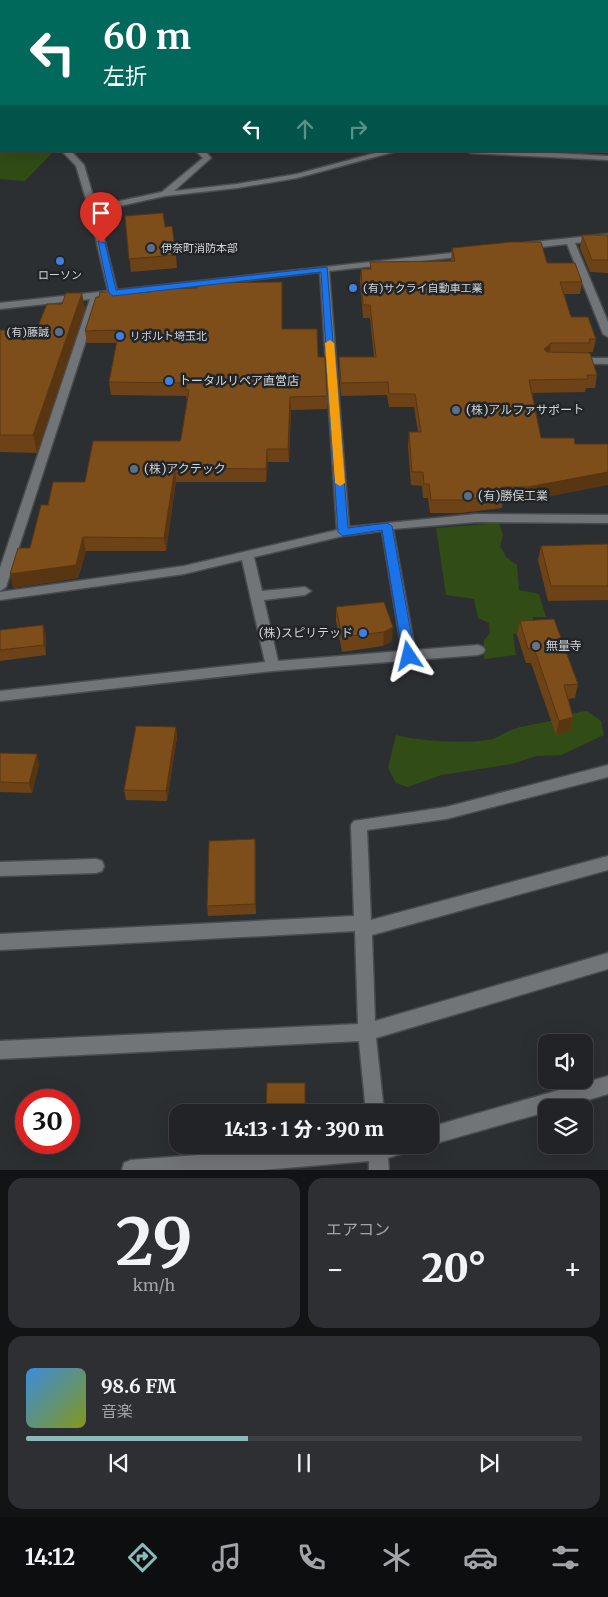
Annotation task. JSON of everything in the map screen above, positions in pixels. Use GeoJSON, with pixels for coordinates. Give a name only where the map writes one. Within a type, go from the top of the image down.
{"type":"FeatureCollection","features":[{"type":"Feature","properties":{"kind":"street"},"geometry":{"type":"LineString","coordinates":[[67,152],[80,165],[93,209],[113,293]]}},
{"type":"Feature","properties":{"kind":"street"},"geometry":{"type":"LineString","coordinates":[[165,194],[207,158],[201,152]]}},
{"type":"Feature","properties":{"kind":"street"},"geometry":{"type":"LineString","coordinates":[[93,209],[165,194],[237,186],[297,176],[389,152]]}},
{"type":"Feature","properties":{"kind":"street"},"geometry":{"type":"LineString","coordinates":[[491,152],[608,158]]}},
{"type":"Feature","properties":{"kind":"street"},"geometry":{"type":"LineString","coordinates":[[511,248],[608,237]]}},
{"type":"Feature","properties":{"kind":"street"},"geometry":{"type":"LineString","coordinates":[[570,241],[608,334]]}},
{"type":"Feature","properties":{"kind":"street"},"geometry":{"type":"LineString","coordinates":[[0,306],[472,252]]}},
{"type":"Feature","properties":{"kind":"street"},"geometry":{"type":"LineString","coordinates":[[324,269],[343,532]]}},
{"type":"Feature","properties":{"kind":"street"},"geometry":{"type":"LineString","coordinates":[[0,586],[96,295]]}},
{"type":"Feature","properties":{"kind":"street"},"geometry":{"type":"LineString","coordinates":[[569,361],[608,361]]}},
{"type":"Feature","properties":{"kind":"street"},"geometry":{"type":"LineString","coordinates":[[0,596],[184,570],[343,532],[387,526],[476,518],[608,518]]}},
{"type":"Feature","properties":{"kind":"street"},"geometry":{"type":"LineString","coordinates":[[387,526],[409,656]]}},
{"type":"Feature","properties":{"kind":"street"},"geometry":{"type":"LineString","coordinates":[[247,555],[273,666]]}},
{"type":"Feature","properties":{"kind":"street"},"geometry":{"type":"LineString","coordinates":[[257,596],[305,591]]}},
{"type":"Feature","properties":{"kind":"street"},"geometry":{"type":"LineString","coordinates":[[0,696],[273,666],[478,650]]}},
{"type":"Feature","properties":{"kind":"street"},"geometry":{"type":"LineString","coordinates":[[373,1104],[367,1032],[359,825],[446,813],[608,771]]}},
{"type":"Feature","properties":{"kind":"street"},"geometry":{"type":"LineString","coordinates":[[0,942],[363,927],[608,863]]}},
{"type":"Feature","properties":{"kind":"street"},"geometry":{"type":"LineString","coordinates":[[0,869],[96,866]]}},
{"type":"Feature","properties":{"kind":"street"},"geometry":{"type":"LineString","coordinates":[[0,1050],[367,1032],[608,961]]}},
{"type":"Feature","properties":{"kind":"street"},"geometry":{"type":"LineString","coordinates":[[439,1133],[608,1084]]}},
{"type":"Feature","properties":{"kind":"street"},"geometry":{"type":"LineString","coordinates":[[131,1170],[378,1155]]}},
{"type":"Feature","properties":{"kind":"green space"},"geometry":{"type":"Polygon","coordinates":[[[0,152],[53,152],[25,181],[0,179],[0,152]]]}},
{"type":"Feature","properties":{"kind":"green space"},"geometry":{"type":"Polygon","coordinates":[[[499,523],[503,535],[500,546],[506,557],[517,565],[519,590],[539,594],[546,617],[533,617],[531,633],[513,634],[516,655],[484,659],[484,640],[490,633],[489,623],[478,618],[474,599],[446,595],[436,528],[499,523]]]}},
{"type":"Feature","properties":{"kind":"green space"},"geometry":{"type":"Polygon","coordinates":[[[587,711],[601,721],[604,735],[561,755],[536,756],[512,764],[442,775],[407,787],[396,783],[388,768],[396,735],[446,741],[487,740],[520,727],[587,711]]]}},
{"type":"Feature","properties":{"kind":"building"},"geometry":{"type":"Polygon","coordinates":[[[163,213],[165,227],[172,226],[176,255],[129,259],[125,216],[163,213]]]}},
{"type":"Feature","properties":{"kind":"building"},"geometry":{"type":"Polygon","coordinates":[[[582,235],[608,235],[608,260],[592,260],[582,235]]]}},
{"type":"Feature","properties":{"kind":"building"},"geometry":{"type":"Polygon","coordinates":[[[511,242],[541,242],[547,263],[575,263],[582,282],[560,282],[571,317],[588,317],[596,339],[589,339],[590,343],[551,343],[544,349],[547,352],[590,353],[597,375],[587,375],[588,379],[529,380],[541,438],[574,438],[575,444],[608,444],[608,472],[528,487],[502,487],[504,495],[462,500],[431,500],[429,484],[424,484],[423,472],[412,472],[409,432],[421,432],[415,394],[389,394],[388,382],[341,383],[339,357],[376,357],[370,305],[363,305],[361,269],[371,269],[370,262],[455,261],[452,248],[511,242]]]}},
{"type":"Feature","properties":{"kind":"building"},"geometry":{"type":"Polygon","coordinates":[[[282,282],[282,329],[317,329],[318,357],[325,357],[327,396],[290,397],[288,449],[267,449],[266,469],[175,468],[164,538],[83,537],[76,565],[10,574],[18,548],[30,548],[41,505],[48,505],[53,482],[85,482],[93,441],[180,441],[181,439],[189,390],[186,390],[186,383],[109,382],[119,330],[85,331],[96,297],[99,297],[100,292],[150,292],[150,289],[197,288],[197,283],[282,282]]]}},
{"type":"Feature","properties":{"kind":"building"},"geometry":{"type":"Polygon","coordinates":[[[66,293],[82,293],[33,435],[0,435],[0,330],[36,331],[47,304],[62,304],[66,293]]]}},
{"type":"Feature","properties":{"kind":"building"},"geometry":{"type":"Polygon","coordinates":[[[608,544],[608,586],[551,586],[541,546],[608,544]]]}},
{"type":"Feature","properties":{"kind":"building"},"geometry":{"type":"Polygon","coordinates":[[[384,602],[393,627],[384,632],[342,637],[336,607],[384,602]]]}},
{"type":"Feature","properties":{"kind":"building"},"geometry":{"type":"Polygon","coordinates":[[[554,619],[578,684],[564,685],[573,717],[559,721],[534,648],[528,649],[520,621],[554,619]]]}},
{"type":"Feature","properties":{"kind":"building"},"geometry":{"type":"Polygon","coordinates":[[[43,625],[44,645],[0,650],[0,630],[43,625]]]}},
{"type":"Feature","properties":{"kind":"building"},"geometry":{"type":"Polygon","coordinates":[[[136,726],[176,727],[166,791],[124,790],[136,726]]]}},
{"type":"Feature","properties":{"kind":"building"},"geometry":{"type":"Polygon","coordinates":[[[0,753],[37,754],[29,783],[0,782],[0,753]]]}},
{"type":"Feature","properties":{"kind":"building"},"geometry":{"type":"Polygon","coordinates":[[[255,839],[255,904],[207,906],[209,841],[255,839]]]}},
{"type":"Feature","properties":{"kind":"building"},"geometry":{"type":"Polygon","coordinates":[[[267,1083],[305,1083],[305,1104],[266,1104],[267,1083]]]}},
{"type":"Feature","properties":{"kind":"slow traffic"},"geometry":{"type":"LineString","coordinates":[[330,343],[340,483]]}},
{"type":"Feature","properties":{"kind":"place","name":"伊奈町消防本部"},"geometry":{"type":"Point","coordinates":[151,248]}},
{"type":"Feature","properties":{"kind":"place","name":"ローソン"},"geometry":{"type":"Point","coordinates":[60,261]}},
{"type":"Feature","properties":{"kind":"place","name":"(有)サクライ自動車工業"},"geometry":{"type":"Point","coordinates":[353,288]}},
{"type":"Feature","properties":{"kind":"place","name":"(有)藤誠"},"geometry":{"type":"Point","coordinates":[59,332]}},
{"type":"Feature","properties":{"kind":"place","name":"リボルト埼玉北"},"geometry":{"type":"Point","coordinates":[120,336]}},
{"type":"Feature","properties":{"kind":"place","name":"トータルリペア直営店"},"geometry":{"type":"Point","coordinates":[169,381]}},
{"type":"Feature","properties":{"kind":"place","name":"(株)アルファサポート"},"geometry":{"type":"Point","coordinates":[456,410]}},
{"type":"Feature","properties":{"kind":"place","name":"(株)アクテック"},"geometry":{"type":"Point","coordinates":[134,469]}},
{"type":"Feature","properties":{"kind":"place","name":"(有)勝俣工業"},"geometry":{"type":"Point","coordinates":[468,496]}},
{"type":"Feature","properties":{"kind":"place","name":"(株)スピリテッド"},"geometry":{"type":"Point","coordinates":[363,633]}},
{"type":"Feature","properties":{"kind":"place","name":"無量寺"},"geometry":{"type":"Point","coordinates":[536,646]}},
{"type":"Feature","properties":{"kind":"route"},"geometry":{"type":"LineString","coordinates":[[101,243],[113,293],[324,269],[343,532],[387,526],[409,656]]}}]}
